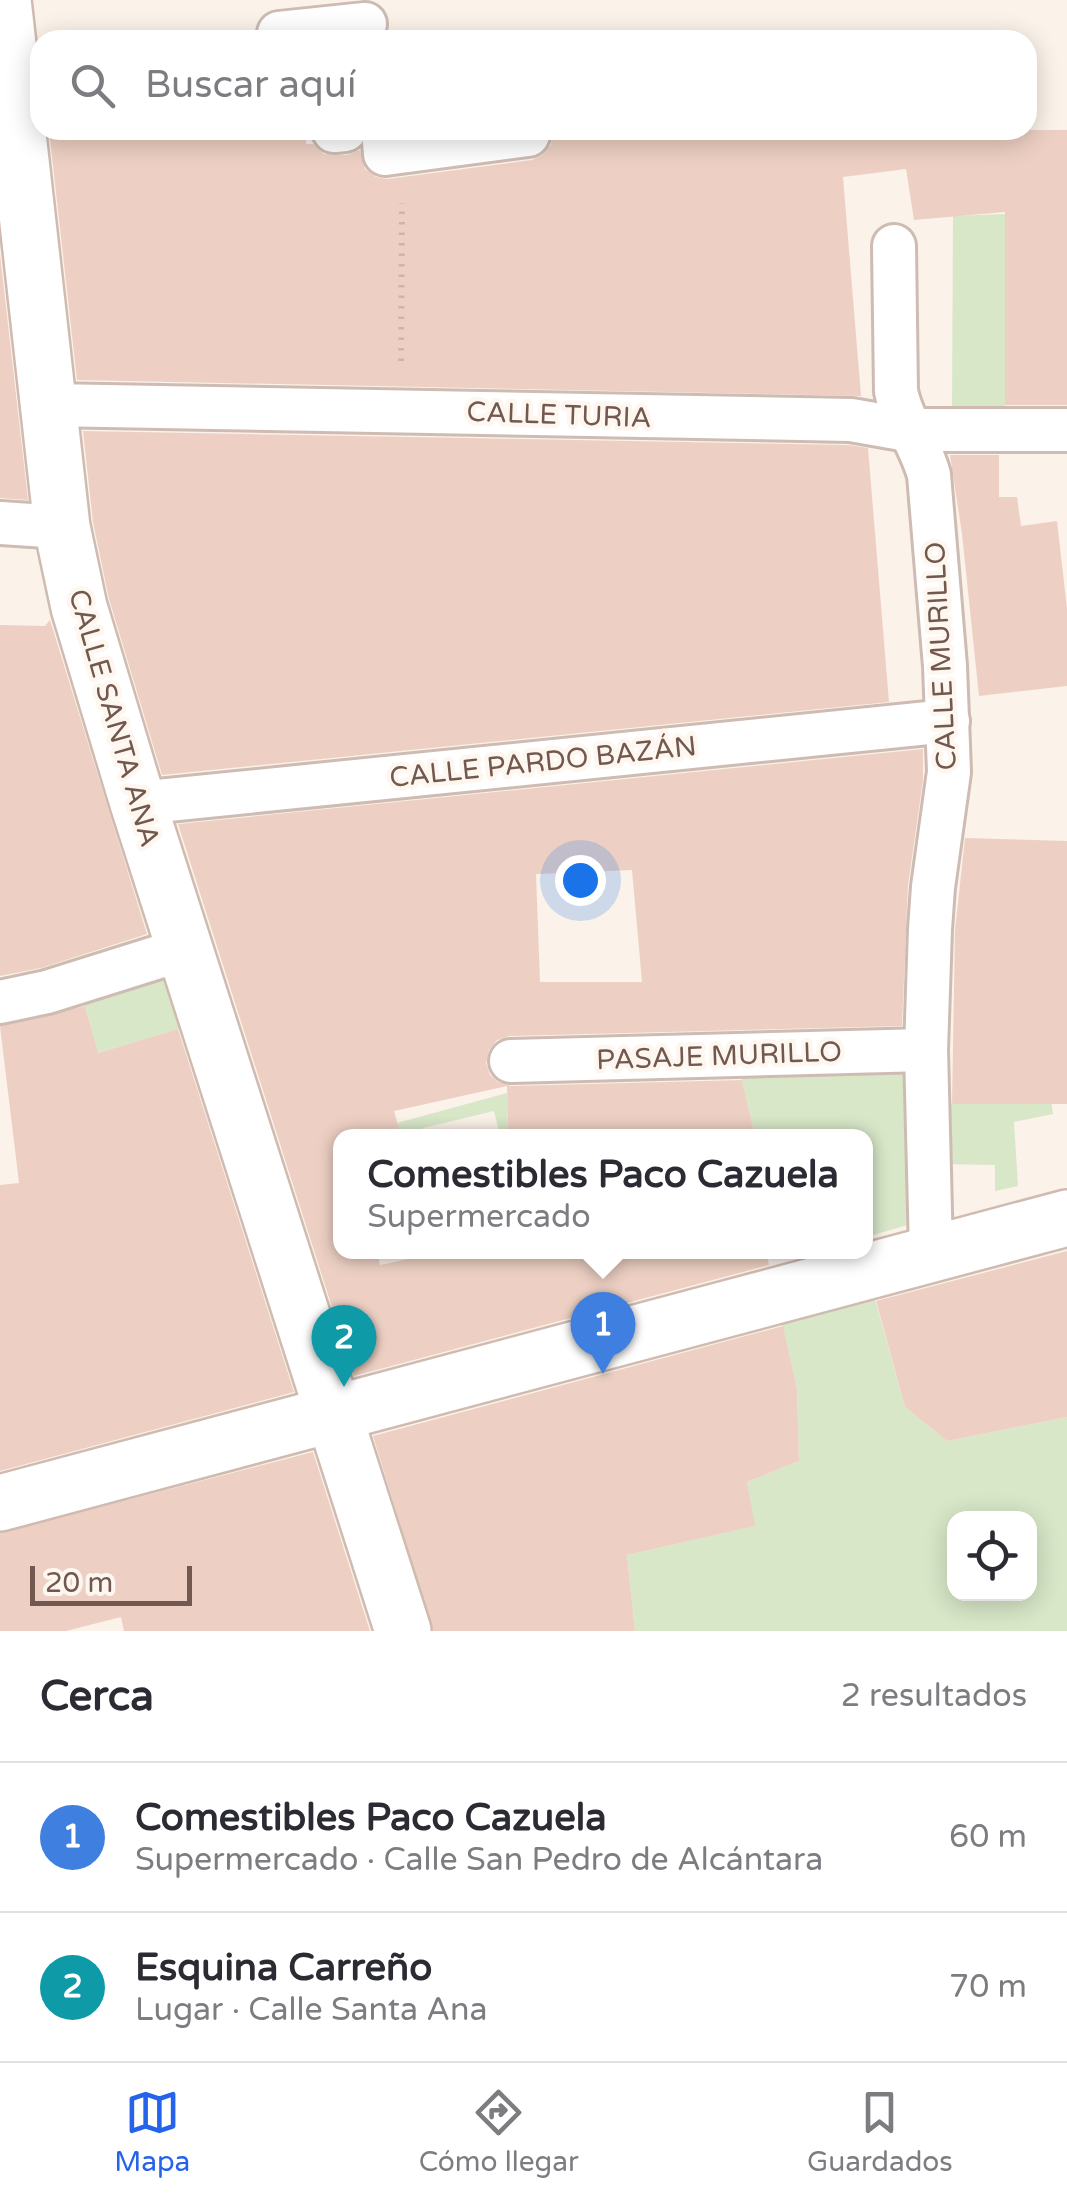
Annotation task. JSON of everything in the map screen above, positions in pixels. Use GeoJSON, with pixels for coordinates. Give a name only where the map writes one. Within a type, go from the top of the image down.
{"type":"FeatureCollection","features":[{"type":"Feature","properties":{"kind":"street","name":"CALLE SANTA ANA"},"geometry":{"type":"LineString","coordinates":[[3,0],[62,528],[79,607],[184,949],[404,1631]]}},
{"type":"Feature","properties":{"kind":"street"},"geometry":{"type":"LineString","coordinates":[[300,30],[365,21]]}},
{"type":"Feature","properties":{"kind":"street"},"geometry":{"type":"LineString","coordinates":[[384,140],[386,154],[491,140]]}},
{"type":"Feature","properties":{"kind":"street","name":"CALLE MURILLO"},"geometry":{"type":"LineString","coordinates":[[894,246],[896,390],[908,430],[922,452],[929,475],[948,720],[949,772],[933,887],[926,1050],[931,1252]]}},
{"type":"Feature","properties":{"kind":"street","name":"CALLE TURIA"},"geometry":{"type":"LineString","coordinates":[[50,405],[851,420],[908,430],[1067,430]]}},
{"type":"Feature","properties":{"kind":"street"},"geometry":{"type":"LineString","coordinates":[[0,523],[62,528]]}},
{"type":"Feature","properties":{"kind":"street","name":"CALLE PARDO BAZÁN"},"geometry":{"type":"LineString","coordinates":[[138,803],[948,720]]}},
{"type":"Feature","properties":{"kind":"street"},"geometry":{"type":"LineString","coordinates":[[0,1002],[47,992],[184,949]]}},
{"type":"Feature","properties":{"kind":"street","name":"PASAJE MURILLO"},"geometry":{"type":"LineString","coordinates":[[511,1061],[926,1050]]}},
{"type":"Feature","properties":{"kind":"street"},"geometry":{"type":"LineString","coordinates":[[0,1503],[1067,1218]]}},
{"type":"Feature","properties":{"kind":"path"},"geometry":{"type":"LineString","coordinates":[[401,361],[402,204]]}},
{"type":"Feature","properties":{"kind":"green space"},"geometry":{"type":"Polygon","coordinates":[[[1005,214],[1005,411],[952,408],[953,216],[1005,214]]]}},
{"type":"Feature","properties":{"kind":"green space"},"geometry":{"type":"Polygon","coordinates":[[[172,965],[192,1025],[91,1055],[90,1023],[81,994],[172,965]]]}},
{"type":"Feature","properties":{"kind":"green space"},"geometry":{"type":"Polygon","coordinates":[[[915,1062],[918,1222],[873,1235],[873,1129],[753,1129],[739,1068],[915,1062]]]}},
{"type":"Feature","properties":{"kind":"green space"},"geometry":{"type":"Polygon","coordinates":[[[1046,1065],[1053,1114],[1014,1122],[1018,1186],[995,1191],[995,1165],[939,1164],[940,1104],[994,1104],[1046,1065]]]}},
{"type":"Feature","properties":{"kind":"green space"},"geometry":{"type":"Polygon","coordinates":[[[507,1093],[508,1129],[498,1129],[494,1111],[423,1129],[399,1129],[397,1123],[507,1093]]]}},
{"type":"Feature","properties":{"kind":"green space"},"geometry":{"type":"Polygon","coordinates":[[[874,1296],[905,1407],[947,1441],[1067,1417],[1067,1631],[635,1631],[627,1555],[754,1526],[747,1482],[799,1461],[797,1389],[781,1319],[874,1296]]]}},
{"type":"Feature","properties":{"kind":"building"},"geometry":{"type":"Polygon","coordinates":[[[1037,130],[1067,130],[1067,405],[1005,405],[1005,212],[914,220],[906,169],[843,177],[861,396],[77,380],[50,140],[306,140],[306,144],[313,144],[324,154],[347,155],[360,150],[365,169],[387,179],[532,160],[542,155],[551,140],[1037,140],[1037,130]]]}},
{"type":"Feature","properties":{"kind":"building"},"geometry":{"type":"Polygon","coordinates":[[[0,254],[28,500],[0,498],[0,254]]]}},
{"type":"Feature","properties":{"kind":"building"},"geometry":{"type":"Polygon","coordinates":[[[83,431],[868,448],[889,702],[162,775],[109,599],[93,522],[83,431]]]}},
{"type":"Feature","properties":{"kind":"building"},"geometry":{"type":"Polygon","coordinates":[[[950,455],[999,455],[999,497],[1017,497],[1021,526],[1057,521],[1067,609],[1067,686],[979,696],[950,455]]]}},
{"type":"Feature","properties":{"kind":"building"},"geometry":{"type":"Polygon","coordinates":[[[50,620],[147,934],[41,968],[0,976],[0,625],[45,626],[50,620]]]}},
{"type":"Feature","properties":{"kind":"building"},"geometry":{"type":"Polygon","coordinates":[[[923,749],[923,780],[908,885],[902,1026],[510,1036],[497,1040],[489,1050],[486,1063],[490,1075],[511,1086],[742,1080],[753,1129],[508,1129],[507,1086],[394,1111],[399,1129],[333,1129],[333,1259],[379,1259],[380,1265],[408,1259],[768,1259],[769,1265],[354,1376],[178,824],[923,749]],[[632,870],[536,874],[540,982],[642,982],[632,870]]]}},
{"type":"Feature","properties":{"kind":"building"},"geometry":{"type":"Polygon","coordinates":[[[965,838],[1067,841],[1067,1104],[952,1104],[955,930],[965,838]]]}},
{"type":"Feature","properties":{"kind":"building"},"geometry":{"type":"Polygon","coordinates":[[[85,1006],[98,1053],[178,1029],[294,1392],[0,1471],[0,1185],[19,1183],[0,1026],[85,1006]]]}},
{"type":"Feature","properties":{"kind":"building"},"geometry":{"type":"Polygon","coordinates":[[[1067,1251],[1067,1417],[947,1441],[905,1407],[876,1301],[1067,1251]]]}},
{"type":"Feature","properties":{"kind":"building"},"geometry":{"type":"Polygon","coordinates":[[[783,1326],[797,1389],[799,1461],[747,1482],[755,1526],[627,1555],[635,1631],[433,1631],[373,1436],[783,1326]]]}},
{"type":"Feature","properties":{"kind":"building"},"geometry":{"type":"Polygon","coordinates":[[[313,1452],[370,1631],[124,1631],[121,1617],[66,1631],[0,1631],[0,1533],[313,1452]]]}},
{"type":"Feature","properties":{"kind":"place","name":"Comestibles Paco Cazuela"},"geometry":{"type":"Point","coordinates":[603,1374]}},
{"type":"Feature","properties":{"kind":"place","name":"Esquina Carreño"},"geometry":{"type":"Point","coordinates":[344,1387]}}]}
